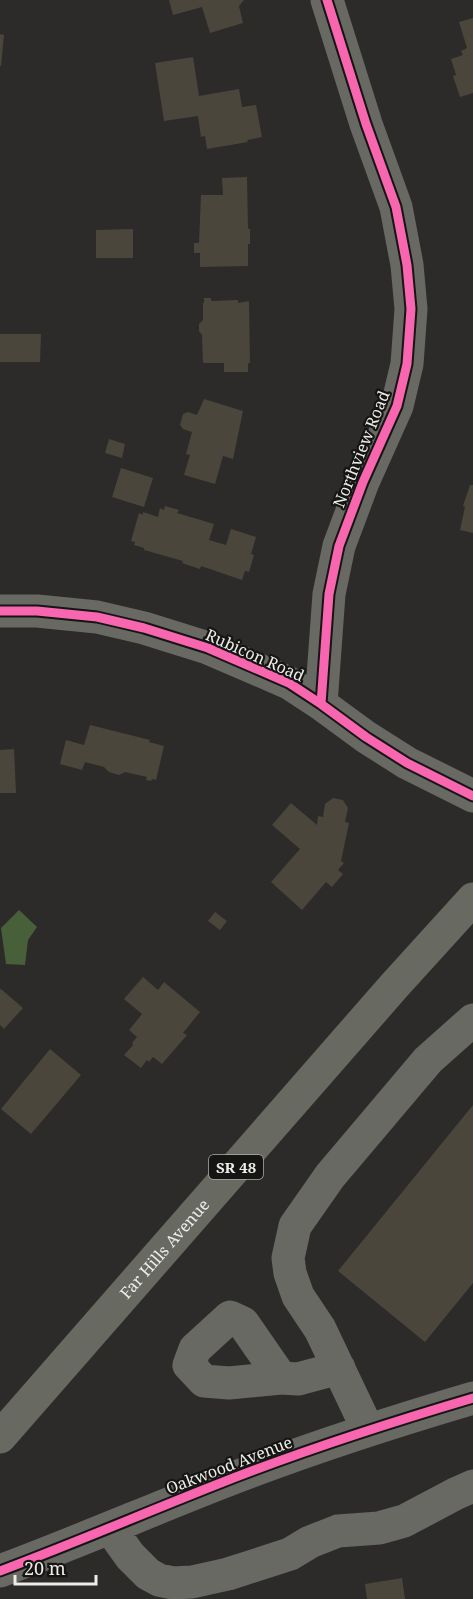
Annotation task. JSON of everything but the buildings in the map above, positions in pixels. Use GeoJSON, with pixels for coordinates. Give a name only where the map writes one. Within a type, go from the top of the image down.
{"type":"FeatureCollection","features":[{"type":"Feature","properties":{"kind":"main road","name":"Far Hills Avenue"},"geometry":{"type":"LineString","coordinates":[[0,1437],[394,986],[473,899]]}},
{"type":"Feature","properties":{"kind":"street","name":"Northview Road"},"geometry":{"type":"LineString","coordinates":[[321,704],[329,594],[339,546],[363,482],[397,406],[407,364],[411,309],[407,265],[396,207],[366,124],[327,0]]}},
{"type":"Feature","properties":{"kind":"street","name":"Rubicon Road"},"geometry":{"type":"LineString","coordinates":[[0,611],[37,611],[97,617],[144,628],[208,648],[289,683],[407,763],[473,796]]}},
{"type":"Feature","properties":{"kind":"street"},"geometry":{"type":"LineString","coordinates":[[368,1430],[321,1329],[298,1296],[290,1273],[288,1258],[295,1226],[330,1176],[428,1060],[473,1020]]}},
{"type":"Feature","properties":{"kind":"street"},"geometry":{"type":"LineString","coordinates":[[281,1378],[298,1379],[339,1368]]}},
{"type":"Feature","properties":{"kind":"street","name":"Oakwood Avenue"},"geometry":{"type":"LineString","coordinates":[[0,1570],[213,1485],[368,1430],[473,1398]]}},
{"type":"Feature","properties":{"kind":"street"},"geometry":{"type":"LineString","coordinates":[[110,1528],[130,1556],[148,1574],[159,1580],[173,1583],[192,1582],[228,1574],[290,1554],[310,1542],[338,1531],[379,1528],[404,1521],[473,1486]]}},
{"type":"Feature","properties":{"kind":"shaded area"},"geometry":{"type":"Polygon","coordinates":[[[19,910],[37,927],[28,940],[25,965],[6,964],[1,928],[19,910]]]}},
{"type":"Feature","properties":{"kind":"cycle path"},"geometry":{"type":"LineString","coordinates":[[321,704],[329,594],[339,546],[363,482],[397,406],[407,364],[411,309],[407,265],[396,207],[366,124],[327,0]]}},
{"type":"Feature","properties":{"kind":"cycle path"},"geometry":{"type":"LineString","coordinates":[[0,611],[37,611],[97,617],[144,628],[208,648],[289,683],[407,763],[473,796]]}},
{"type":"Feature","properties":{"kind":"cycle path"},"geometry":{"type":"LineString","coordinates":[[0,1571],[277,1462],[374,1428],[473,1398]]}}]}
